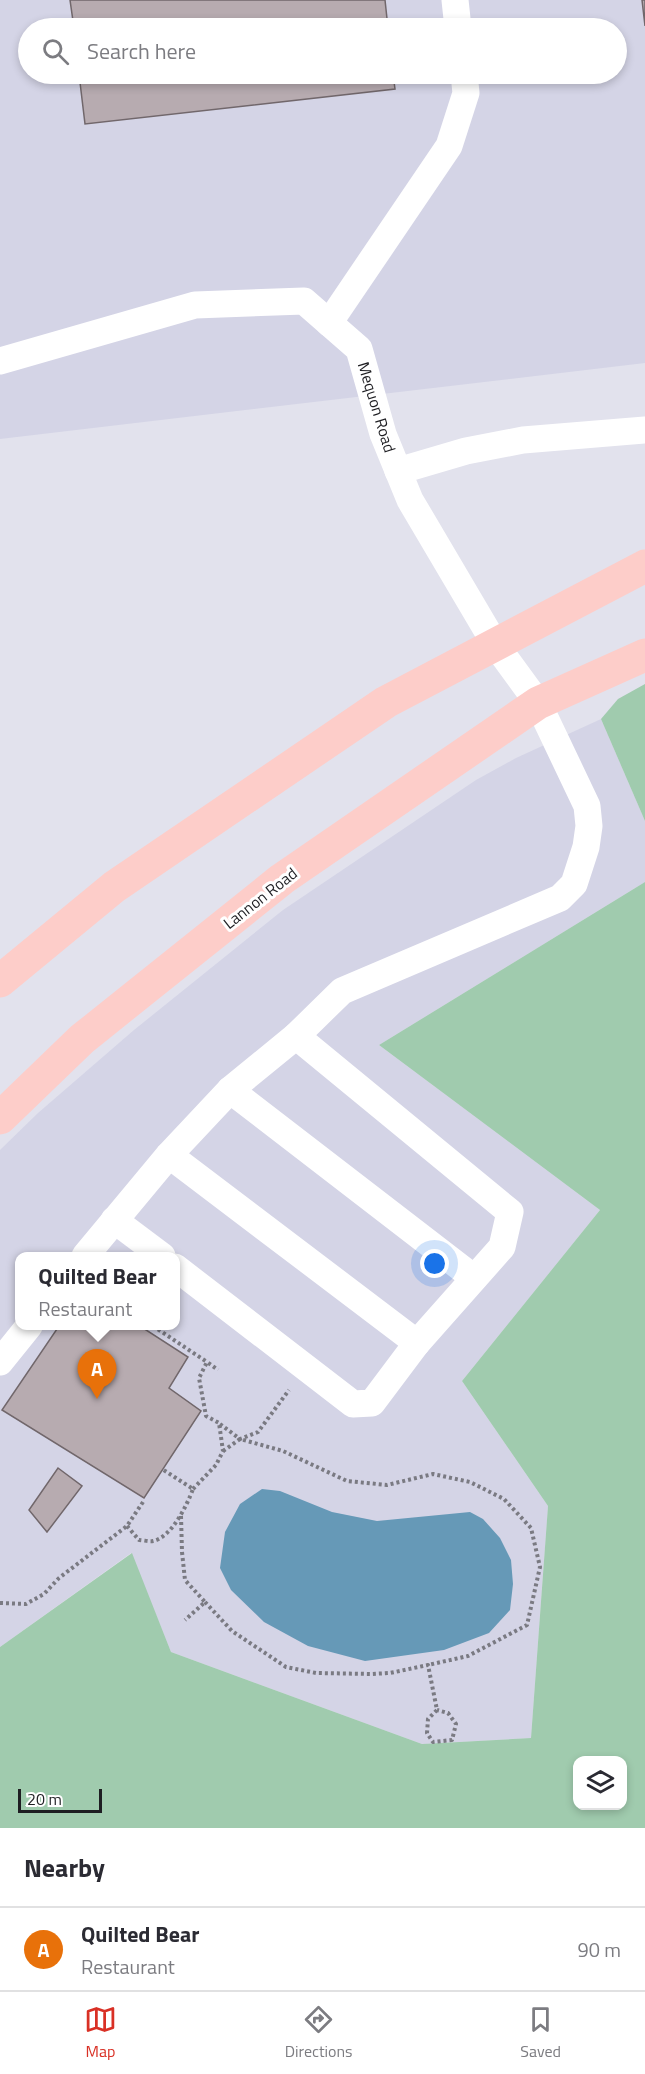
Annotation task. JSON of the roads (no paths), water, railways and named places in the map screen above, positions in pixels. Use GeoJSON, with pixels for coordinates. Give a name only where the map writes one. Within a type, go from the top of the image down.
{"type":"FeatureCollection","features":[{"type":"Feature","properties":{"kind":"main road"},"geometry":{"type":"LineString","coordinates":[[0,981],[114,887],[386,702],[645,566]]}},
{"type":"Feature","properties":{"kind":"main road"},"geometry":{"type":"LineString","coordinates":[[538,703],[645,655]]}},
{"type":"Feature","properties":{"kind":"main road","name":"Lannon Road"},"geometry":{"type":"LineString","coordinates":[[0,1118],[82,1039],[282,879],[538,703]]}},
{"type":"Feature","properties":{"kind":"street"},"geometry":{"type":"LineString","coordinates":[[455,0],[457,18]]}},
{"type":"Feature","properties":{"kind":"street"},"geometry":{"type":"LineString","coordinates":[[329,323],[449,146],[466,93],[465,84]]}},
{"type":"Feature","properties":{"kind":"street","name":"Mequon Road"},"geometry":{"type":"LineString","coordinates":[[0,361],[195,305],[304,301],[359,349],[383,434],[410,500],[495,644],[538,703],[587,806],[590,826],[586,847],[573,884],[560,898],[463,937],[342,991],[296,1036],[230,1090],[170,1155],[89,1252]]}},
{"type":"Feature","properties":{"kind":"street"},"geometry":{"type":"LineString","coordinates":[[398,471],[466,451],[523,440],[645,430]]}},
{"type":"Feature","properties":{"kind":"street"},"geometry":{"type":"LineString","coordinates":[[180,1271],[353,1404],[372,1403],[417,1343],[502,1247],[510,1212],[296,1036]]}},
{"type":"Feature","properties":{"kind":"street"},"geometry":{"type":"LineString","coordinates":[[230,1090],[474,1278]]}},
{"type":"Feature","properties":{"kind":"street"},"geometry":{"type":"LineString","coordinates":[[170,1155],[417,1343]]}},
{"type":"Feature","properties":{"kind":"street"},"geometry":{"type":"LineString","coordinates":[[114,1220],[156,1252]]}},
{"type":"Feature","properties":{"kind":"street"},"geometry":{"type":"LineString","coordinates":[[0,1362],[26,1330]]}},
{"type":"Feature","properties":{"kind":"water"},"geometry":{"type":"Polygon","coordinates":[[[262,1489],[280,1491],[332,1512],[377,1521],[470,1512],[483,1519],[500,1538],[511,1560],[513,1584],[510,1610],[489,1633],[444,1650],[365,1661],[308,1646],[264,1622],[231,1590],[220,1568],[225,1532],[240,1504],[262,1489]]]}},
{"type":"Feature","properties":{"kind":"place","name":"Quilted Bear"},"geometry":{"type":"Point","coordinates":[97,1399]}}]}
